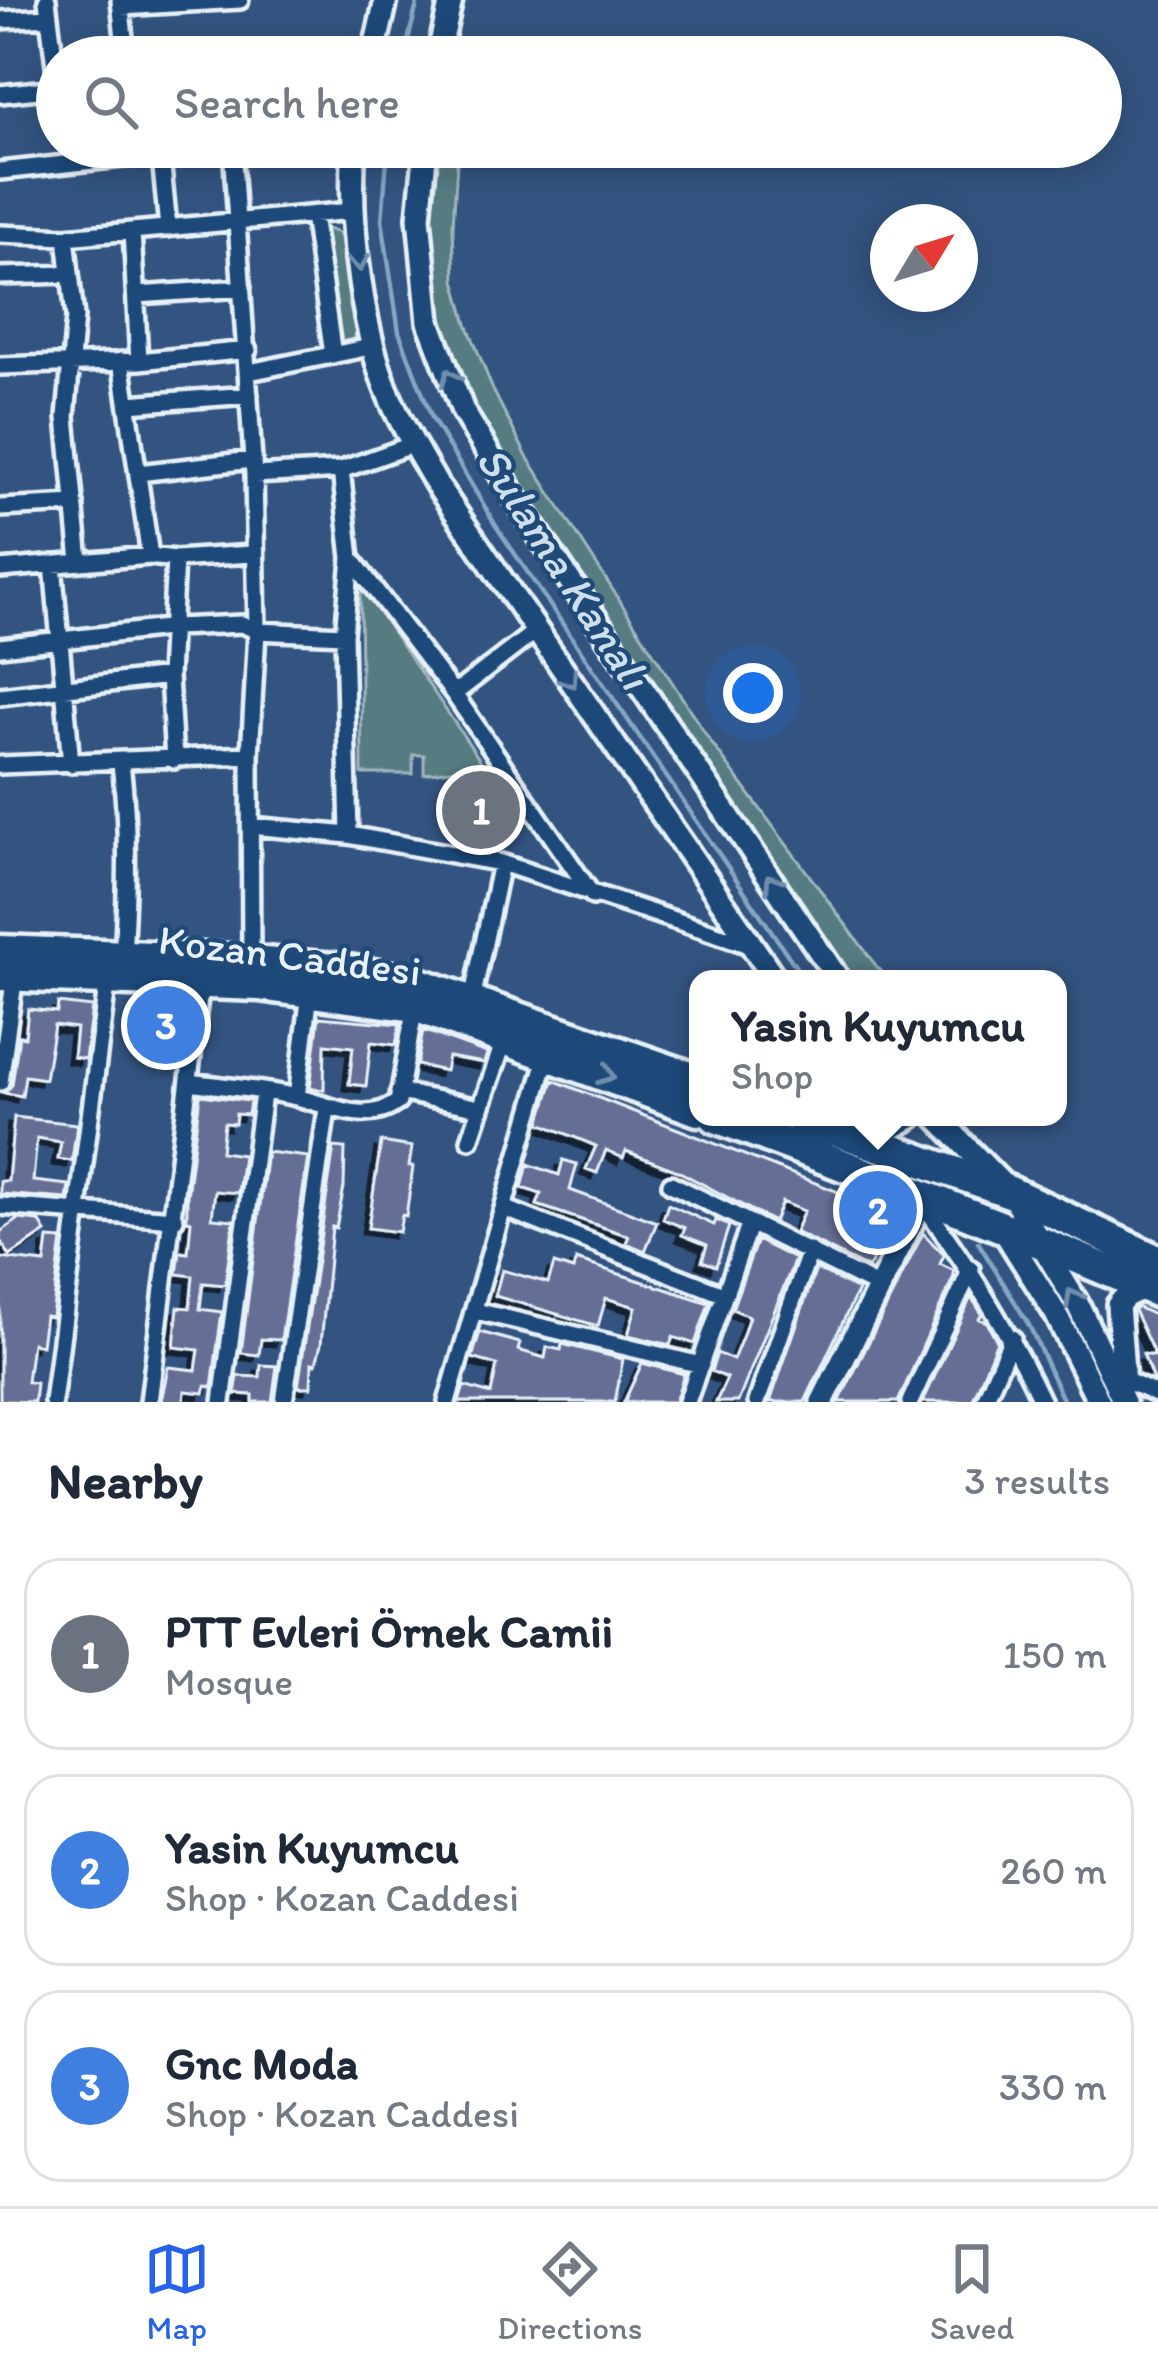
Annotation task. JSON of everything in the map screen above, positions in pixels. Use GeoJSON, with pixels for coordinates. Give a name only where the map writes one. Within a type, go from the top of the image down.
{"type":"FeatureCollection","features":[{"type":"Feature","properties":{"kind":"highway","name":"Kozan Caddesi"},"geometry":{"type":"LineString","coordinates":[[5,967],[250,963],[392,978],[472,1000],[689,1077]]}},
{"type":"Feature","properties":{"kind":"highway","name":"Kozan Caddesi"},"geometry":{"type":"LineString","coordinates":[[115,967],[201,982],[415,1006],[689,1107]]}},
{"type":"Feature","properties":{"kind":"highway"},"geometry":{"type":"LineString","coordinates":[[740,1126],[1004,1231],[1154,1280]]}},
{"type":"Feature","properties":{"kind":"highway"},"geometry":{"type":"LineString","coordinates":[[822,1126],[1010,1192],[1154,1280]]}},
{"type":"Feature","properties":{"kind":"main road"},"geometry":{"type":"LineString","coordinates":[[378,36],[386,0]]}},
{"type":"Feature","properties":{"kind":"main road"},"geometry":{"type":"LineString","coordinates":[[443,36],[452,0]]}},
{"type":"Feature","properties":{"kind":"main road"},"geometry":{"type":"LineString","coordinates":[[353,168],[352,211],[359,266],[375,346],[394,408],[436,484],[770,970]]}},
{"type":"Feature","properties":{"kind":"main road"},"geometry":{"type":"LineString","coordinates":[[424,168],[419,217],[429,322],[463,411],[525,514],[832,970]]}},
{"type":"Feature","properties":{"kind":"main road"},"geometry":{"type":"LineString","coordinates":[[822,1402],[919,1208],[873,1126]]}},
{"type":"Feature","properties":{"kind":"main road"},"geometry":{"type":"LineString","coordinates":[[946,1126],[1010,1192],[1125,1394]]}},
{"type":"Feature","properties":{"kind":"main road"},"geometry":{"type":"LineString","coordinates":[[1004,1231],[1056,1314],[1099,1402]]}},
{"type":"Feature","properties":{"kind":"main road"},"geometry":{"type":"LineString","coordinates":[[1125,1394],[1118,1305],[1126,1295],[1154,1280]]}},
{"type":"Feature","properties":{"kind":"street"},"geometry":{"type":"LineString","coordinates":[[124,36],[121,3],[240,0]]}},
{"type":"Feature","properties":{"kind":"street"},"geometry":{"type":"LineString","coordinates":[[0,20],[48,9]]}},
{"type":"Feature","properties":{"kind":"street"},"geometry":{"type":"LineString","coordinates":[[0,94],[36,88]]}},
{"type":"Feature","properties":{"kind":"street"},"geometry":{"type":"LineString","coordinates":[[0,172],[36,166]]}},
{"type":"Feature","properties":{"kind":"street"},"geometry":{"type":"LineString","coordinates":[[162,168],[167,228]]}},
{"type":"Feature","properties":{"kind":"street"},"geometry":{"type":"LineString","coordinates":[[233,168],[253,468],[256,631],[250,755],[250,963]]}},
{"type":"Feature","properties":{"kind":"street"},"geometry":{"type":"LineString","coordinates":[[0,234],[66,237],[352,211]]}},
{"type":"Feature","properties":{"kind":"street"},"geometry":{"type":"LineString","coordinates":[[313,214],[333,355]]}},
{"type":"Feature","properties":{"kind":"street"},"geometry":{"type":"LineString","coordinates":[[132,231],[137,295],[128,404],[150,556]]}},
{"type":"Feature","properties":{"kind":"street"},"geometry":{"type":"LineString","coordinates":[[66,237],[75,316],[66,417],[80,562]]}},
{"type":"Feature","properties":{"kind":"street"},"geometry":{"type":"LineString","coordinates":[[0,276],[70,274]]}},
{"type":"Feature","properties":{"kind":"street"},"geometry":{"type":"LineString","coordinates":[[137,295],[242,288]]}},
{"type":"Feature","properties":{"kind":"street"},"geometry":{"type":"LineString","coordinates":[[248,373],[375,346]]}},
{"type":"Feature","properties":{"kind":"street"},"geometry":{"type":"LineString","coordinates":[[0,366],[248,350]]}},
{"type":"Feature","properties":{"kind":"street"},"geometry":{"type":"LineString","coordinates":[[128,404],[249,395]]}},
{"type":"Feature","properties":{"kind":"street"},"geometry":{"type":"LineString","coordinates":[[138,473],[341,470],[414,444]]}},
{"type":"Feature","properties":{"kind":"street"},"geometry":{"type":"LineString","coordinates":[[341,470],[351,557],[344,635],[349,835]]}},
{"type":"Feature","properties":{"kind":"street"},"geometry":{"type":"LineString","coordinates":[[0,508],[75,504]]}},
{"type":"Feature","properties":{"kind":"street"},"geometry":{"type":"LineString","coordinates":[[0,569],[150,556],[253,554]]}},
{"type":"Feature","properties":{"kind":"street"},"geometry":{"type":"LineString","coordinates":[[351,557],[454,694],[593,896]]}},
{"type":"Feature","properties":{"kind":"street"},"geometry":{"type":"LineString","coordinates":[[174,760],[170,676],[175,559]]}},
{"type":"Feature","properties":{"kind":"street"},"geometry":{"type":"LineString","coordinates":[[53,564],[71,764]]}},
{"type":"Feature","properties":{"kind":"street"},"geometry":{"type":"LineString","coordinates":[[0,647],[242,624],[256,631],[344,635]]}},
{"type":"Feature","properties":{"kind":"street"},"geometry":{"type":"LineString","coordinates":[[454,694],[537,630]]}},
{"type":"Feature","properties":{"kind":"street"},"geometry":{"type":"LineString","coordinates":[[0,696],[170,676]]}},
{"type":"Feature","properties":{"kind":"street"},"geometry":{"type":"LineString","coordinates":[[0,763],[122,763],[250,755]]}},
{"type":"Feature","properties":{"kind":"street"},"geometry":{"type":"LineString","coordinates":[[53,1402],[129,873],[122,763]]}},
{"type":"Feature","properties":{"kind":"street"},"geometry":{"type":"LineString","coordinates":[[251,826],[349,835],[501,863],[754,946]]}},
{"type":"Feature","properties":{"kind":"street"},"geometry":{"type":"LineString","coordinates":[[472,1000],[501,863]]}},
{"type":"Feature","properties":{"kind":"street"},"geometry":{"type":"LineString","coordinates":[[0,1082],[5,967]]}},
{"type":"Feature","properties":{"kind":"street"},"geometry":{"type":"LineString","coordinates":[[149,1402],[201,982]]}},
{"type":"Feature","properties":{"kind":"street"},"geometry":{"type":"LineString","coordinates":[[297,1097],[310,993]]}},
{"type":"Feature","properties":{"kind":"street"},"geometry":{"type":"LineString","coordinates":[[190,1082],[297,1097],[327,1109],[384,1112],[398,1102],[415,1006]]}},
{"type":"Feature","properties":{"kind":"street"},"geometry":{"type":"LineString","coordinates":[[470,1140],[505,1038]]}},
{"type":"Feature","properties":{"kind":"street"},"geometry":{"type":"LineString","coordinates":[[448,1402],[548,1053]]}},
{"type":"Feature","properties":{"kind":"street"},"geometry":{"type":"LineString","coordinates":[[399,1093],[480,1108]]}},
{"type":"Feature","properties":{"kind":"street"},"geometry":{"type":"LineString","coordinates":[[222,1402],[263,1094]]}},
{"type":"Feature","properties":{"kind":"street"},"geometry":{"type":"LineString","coordinates":[[284,1402],[327,1109]]}},
{"type":"Feature","properties":{"kind":"street"},"geometry":{"type":"LineString","coordinates":[[671,1184],[877,1286]]}},
{"type":"Feature","properties":{"kind":"street"},"geometry":{"type":"LineString","coordinates":[[914,1192],[971,1270],[1012,1338],[1042,1402]]}},
{"type":"Feature","properties":{"kind":"street"},"geometry":{"type":"LineString","coordinates":[[0,1206],[175,1219]]}},
{"type":"Feature","properties":{"kind":"street"},"geometry":{"type":"LineString","coordinates":[[506,1209],[724,1295]]}},
{"type":"Feature","properties":{"kind":"street"},"geometry":{"type":"LineString","coordinates":[[687,1402],[750,1223]]}},
{"type":"Feature","properties":{"kind":"street"},"geometry":{"type":"LineString","coordinates":[[757,1402],[810,1251]]}},
{"type":"Feature","properties":{"kind":"street"},"geometry":{"type":"LineString","coordinates":[[910,1402],[971,1270]]}},
{"type":"Feature","properties":{"kind":"street"},"geometry":{"type":"LineString","coordinates":[[476,1311],[701,1365]]}},
{"type":"Feature","properties":{"kind":"street"},"geometry":{"type":"LineString","coordinates":[[984,1402],[1012,1338]]}},
{"type":"Feature","properties":{"kind":"street"},"geometry":{"type":"LineString","coordinates":[[1125,1394],[1158,1395]]}},
{"type":"Feature","properties":{"kind":"green space"},"geometry":{"type":"Polygon","coordinates":[[[438,168],[457,168],[455,280],[493,390],[526,455],[710,741],[879,970],[839,970],[540,524],[493,446],[456,363],[437,297],[432,233],[438,168]]]}},
{"type":"Feature","properties":{"kind":"green space"},"geometry":{"type":"Polygon","coordinates":[[[321,227],[339,233],[345,248],[356,333],[353,339],[331,345],[321,227]]]}},
{"type":"Feature","properties":{"kind":"green space"},"geometry":{"type":"Polygon","coordinates":[[[360,592],[367,594],[486,769],[466,784],[463,768],[424,774],[424,755],[413,755],[413,774],[362,774],[360,592]]]}},
{"type":"Feature","properties":{"kind":"building"},"geometry":{"type":"Polygon","coordinates":[[[489,775],[505,799],[479,835],[457,822],[489,775]]]}},
{"type":"Feature","properties":{"kind":"building"},"geometry":{"type":"Polygon","coordinates":[[[58,1003],[92,1007],[85,1059],[73,1057],[76,1028],[54,1025],[45,1079],[25,1076],[22,1096],[4,1093],[12,1085],[28,1009],[57,1012],[58,1003]]]}},
{"type":"Feature","properties":{"kind":"building"},"geometry":{"type":"Polygon","coordinates":[[[319,1017],[400,1024],[396,1045],[371,1042],[366,1086],[349,1084],[353,1047],[325,1044],[324,1090],[310,1088],[319,1017]]]}},
{"type":"Feature","properties":{"kind":"building"},"geometry":{"type":"Polygon","coordinates":[[[423,1030],[487,1053],[484,1063],[448,1057],[445,1071],[417,1065],[423,1030]]]}},
{"type":"Feature","properties":{"kind":"building"},"geometry":{"type":"Polygon","coordinates":[[[553,1080],[892,1213],[871,1264],[868,1268],[795,1232],[804,1211],[782,1202],[774,1222],[678,1171],[626,1151],[623,1158],[606,1150],[597,1173],[586,1169],[596,1146],[540,1123],[553,1080]]]}},
{"type":"Feature","properties":{"kind":"building"},"geometry":{"type":"Polygon","coordinates":[[[200,1095],[250,1101],[248,1115],[236,1114],[235,1124],[224,1123],[221,1152],[243,1155],[238,1193],[215,1191],[212,1218],[234,1220],[225,1285],[203,1283],[200,1309],[222,1312],[212,1387],[206,1386],[204,1393],[185,1391],[184,1402],[161,1402],[168,1367],[196,1370],[199,1350],[174,1347],[178,1307],[190,1308],[193,1276],[177,1274],[180,1252],[188,1253],[187,1196],[200,1095]]]}},
{"type":"Feature","properties":{"kind":"building"},"geometry":{"type":"Polygon","coordinates":[[[14,1117],[77,1124],[72,1161],[58,1159],[61,1142],[37,1138],[33,1181],[69,1185],[67,1199],[0,1194],[0,1181],[8,1181],[14,1117]]]}},
{"type":"Feature","properties":{"kind":"building"},"geometry":{"type":"Polygon","coordinates":[[[381,1142],[412,1147],[406,1216],[402,1215],[399,1232],[368,1228],[381,1142]]]}},
{"type":"Feature","properties":{"kind":"building"},"geometry":{"type":"Polygon","coordinates":[[[334,1147],[345,1148],[344,1187],[336,1228],[332,1227],[321,1344],[316,1364],[312,1363],[311,1387],[298,1387],[334,1147]]]}},
{"type":"Feature","properties":{"kind":"building"},"geometry":{"type":"Polygon","coordinates":[[[267,1152],[308,1157],[281,1340],[261,1339],[259,1355],[241,1353],[267,1152]]]}},
{"type":"Feature","properties":{"kind":"building"},"geometry":{"type":"Polygon","coordinates":[[[563,1160],[577,1164],[570,1190],[657,1222],[645,1251],[626,1243],[629,1236],[537,1205],[541,1194],[522,1188],[528,1164],[559,1175],[563,1160]]]}},
{"type":"Feature","properties":{"kind":"building"},"geometry":{"type":"Polygon","coordinates":[[[668,1204],[714,1225],[716,1220],[729,1226],[716,1266],[702,1261],[707,1245],[682,1235],[685,1228],[663,1219],[668,1204]]]}},
{"type":"Feature","properties":{"kind":"building"},"geometry":{"type":"Polygon","coordinates":[[[19,1219],[39,1221],[46,1232],[10,1256],[0,1232],[19,1219]]]}},
{"type":"Feature","properties":{"kind":"building"},"geometry":{"type":"Polygon","coordinates":[[[923,1233],[944,1255],[940,1264],[954,1271],[954,1276],[898,1402],[839,1402],[923,1233]]]}},
{"type":"Feature","properties":{"kind":"building"},"geometry":{"type":"Polygon","coordinates":[[[48,1239],[62,1240],[52,1317],[45,1316],[41,1345],[32,1343],[27,1382],[36,1383],[34,1402],[0,1401],[0,1258],[45,1263],[48,1239]]]}},
{"type":"Feature","properties":{"kind":"building"},"geometry":{"type":"Polygon","coordinates":[[[757,1240],[795,1259],[738,1402],[716,1402],[727,1378],[711,1371],[717,1353],[733,1360],[743,1335],[749,1316],[732,1309],[757,1240]]]}},
{"type":"Feature","properties":{"kind":"building"},"geometry":{"type":"Polygon","coordinates":[[[576,1260],[709,1303],[695,1344],[673,1337],[670,1345],[628,1335],[636,1307],[606,1298],[598,1326],[495,1296],[502,1270],[548,1283],[554,1264],[573,1270],[576,1260]]]}},
{"type":"Feature","properties":{"kind":"building"},"geometry":{"type":"Polygon","coordinates":[[[816,1269],[858,1290],[805,1402],[770,1402],[816,1269]]]}},
{"type":"Feature","properties":{"kind":"building"},"geometry":{"type":"Polygon","coordinates":[[[971,1297],[982,1314],[979,1319],[987,1322],[997,1341],[972,1402],[923,1402],[971,1297]]]}},
{"type":"Feature","properties":{"kind":"building"},"geometry":{"type":"Polygon","coordinates":[[[1137,1307],[1158,1317],[1158,1382],[1143,1354],[1155,1356],[1134,1310],[1137,1307]]]}},
{"type":"Feature","properties":{"kind":"building"},"geometry":{"type":"Polygon","coordinates":[[[480,1332],[520,1343],[518,1350],[545,1358],[547,1347],[561,1350],[562,1344],[623,1359],[615,1402],[459,1402],[464,1386],[491,1394],[497,1365],[472,1358],[480,1332]]]}},
{"type":"Feature","properties":{"kind":"building"},"geometry":{"type":"Polygon","coordinates":[[[642,1363],[684,1374],[675,1402],[624,1402],[642,1363]]]}},
{"type":"Feature","properties":{"kind":"building"},"geometry":{"type":"Polygon","coordinates":[[[261,1365],[277,1366],[272,1402],[253,1402],[253,1395],[235,1394],[238,1376],[260,1377],[261,1365]]]}},
{"type":"Feature","properties":{"kind":"waterway","name":"Sulama Kanalı"},"geometry":{"type":"LineString","coordinates":[[409,36],[418,0]]}},
{"type":"Feature","properties":{"kind":"waterway","name":"Sulama Kanalı"},"geometry":{"type":"LineString","coordinates":[[386,168],[382,220],[399,332],[432,418],[496,526],[798,970]]}},
{"type":"Feature","properties":{"kind":"waterway"},"geometry":{"type":"LineString","coordinates":[[978,1242],[1029,1325],[1064,1402]]}},
{"type":"Feature","properties":{"kind":"place","name":"PTT Evleri Örnek Camii"},"geometry":{"type":"Point","coordinates":[481,810]}},
{"type":"Feature","properties":{"kind":"place","name":"Gnc Moda"},"geometry":{"type":"Point","coordinates":[166,1025]}},
{"type":"Feature","properties":{"kind":"place","name":"Yasin Kuyumcu"},"geometry":{"type":"Point","coordinates":[878,1210]}}]}
